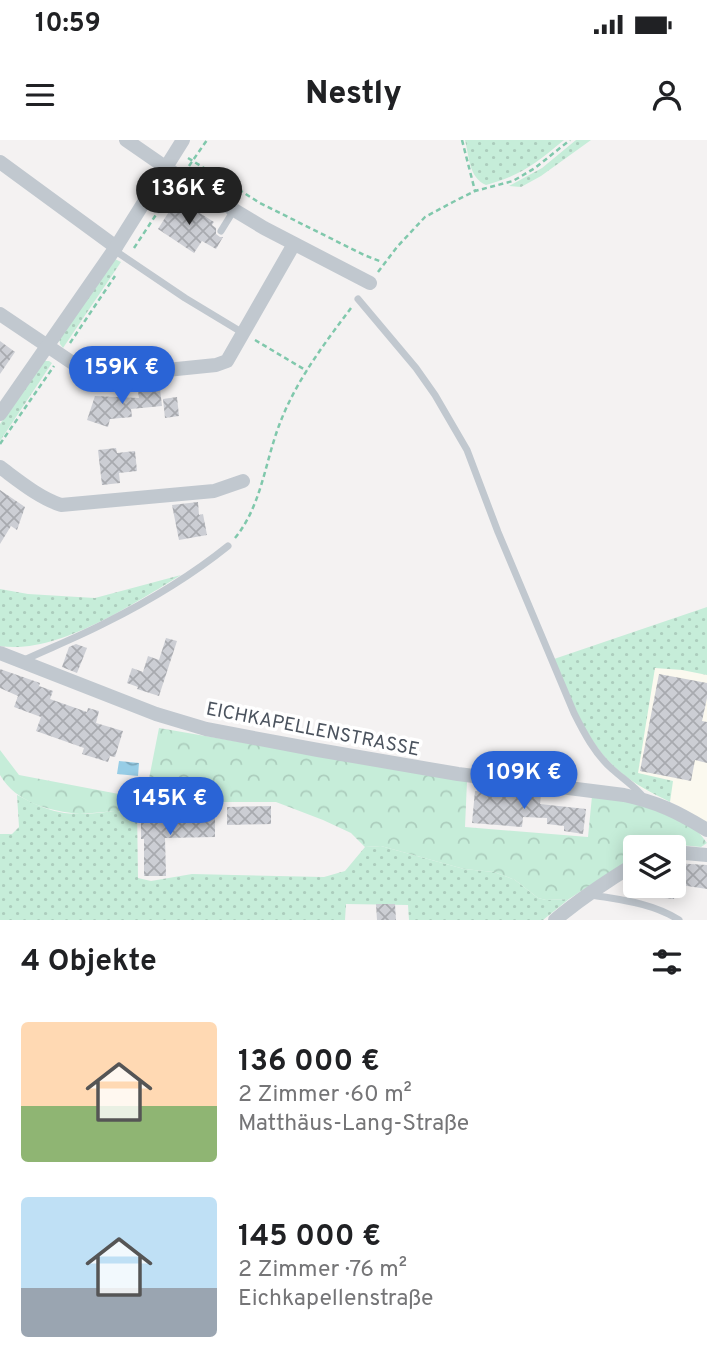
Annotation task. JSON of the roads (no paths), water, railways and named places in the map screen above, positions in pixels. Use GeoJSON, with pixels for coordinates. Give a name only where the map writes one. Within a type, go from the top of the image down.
{"type":"FeatureCollection","features":[{"type":"Feature","properties":{"kind":"street"},"geometry":{"type":"LineString","coordinates":[[126,140],[234,210],[370,283]]}},
{"type":"Feature","properties":{"kind":"street"},"geometry":{"type":"LineString","coordinates":[[0,414],[115,249],[179,146]]}},
{"type":"Feature","properties":{"kind":"street"},"geometry":{"type":"LineString","coordinates":[[0,162],[115,249]]}},
{"type":"Feature","properties":{"kind":"street"},"geometry":{"type":"LineString","coordinates":[[0,314],[92,376],[216,365],[227,362],[294,244]]}},
{"type":"Feature","properties":{"kind":"street"},"geometry":{"type":"LineString","coordinates":[[0,467],[29,488],[61,505],[214,491],[243,481]]}},
{"type":"Feature","properties":{"kind":"street","name":"EICHKAPELLENSTRASSE"},"geometry":{"type":"LineString","coordinates":[[0,653],[156,714],[206,729],[458,774],[624,795],[681,813],[707,830]]}},
{"type":"Feature","properties":{"kind":"street"},"geometry":{"type":"LineString","coordinates":[[686,853],[707,855]]}},
{"type":"Feature","properties":{"kind":"street"},"geometry":{"type":"LineString","coordinates":[[555,920],[623,871]]}},
{"type":"Feature","properties":{"kind":"lane"},"geometry":{"type":"LineString","coordinates":[[221,231],[234,210]]}},
{"type":"Feature","properties":{"kind":"lane"},"geometry":{"type":"LineString","coordinates":[[115,249],[185,298],[243,333]]}},
{"type":"Feature","properties":{"kind":"lane"},"geometry":{"type":"LineString","coordinates":[[358,299],[422,377],[452,422],[467,450],[498,532],[574,713],[605,762],[639,790],[646,800]]}},
{"type":"Feature","properties":{"kind":"lane"},"geometry":{"type":"LineString","coordinates":[[22,661],[126,611],[228,546]]}},
{"type":"Feature","properties":{"kind":"lane"},"geometry":{"type":"LineString","coordinates":[[588,894],[638,903],[679,920]]}},
{"type":"Feature","properties":{"kind":"water"},"geometry":{"type":"Polygon","coordinates":[[[119,761],[139,763],[138,776],[117,774],[119,761]]]}}]}
